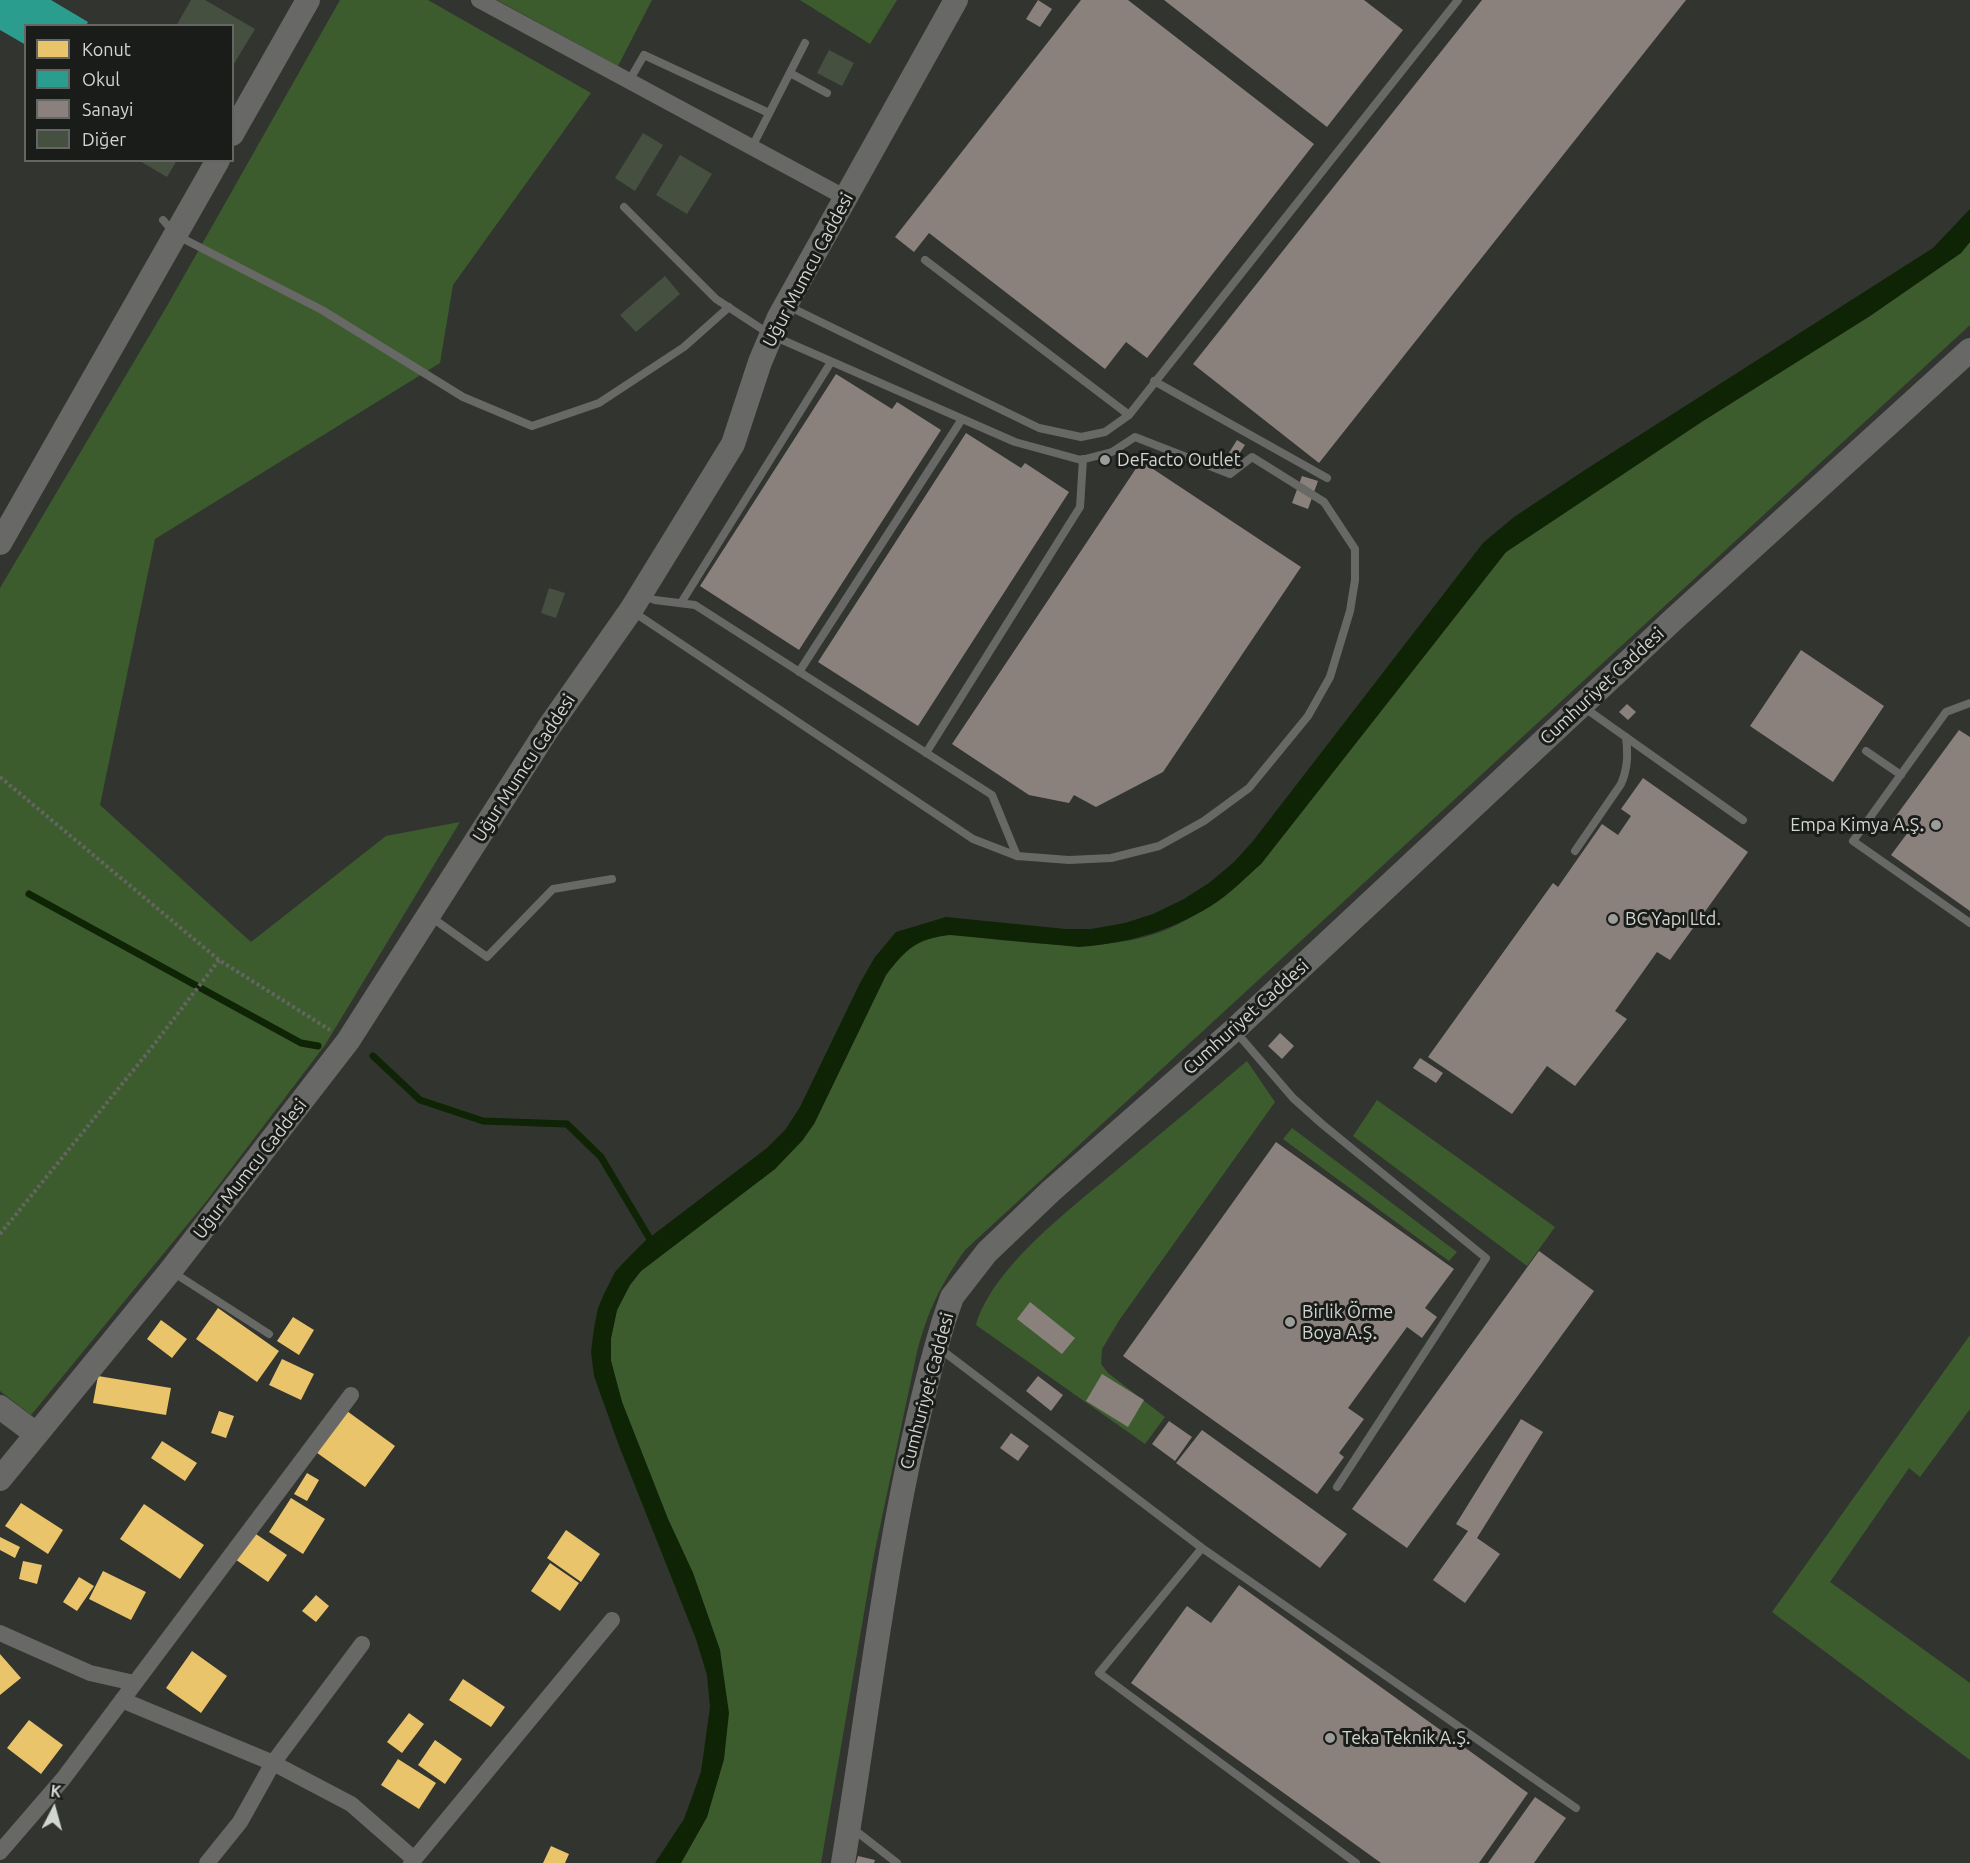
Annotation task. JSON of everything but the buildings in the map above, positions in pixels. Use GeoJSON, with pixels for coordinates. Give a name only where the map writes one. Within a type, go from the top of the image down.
{"type":"FeatureCollection","features":[{"type":"Feature","properties":{"kind":"street"},"geometry":{"type":"LineString","coordinates":[[234,130],[308,0]]}},
{"type":"Feature","properties":{"kind":"street"},"geometry":{"type":"LineString","coordinates":[[479,0],[846,198]]}},
{"type":"Feature","properties":{"kind":"street","name":"Uğur Mumcu Caddesi"},"geometry":{"type":"LineString","coordinates":[[0,1479],[171,1270],[348,1041],[549,727],[635,602],[733,444],[760,363],[786,305],[956,0]]}},
{"type":"Feature","properties":{"kind":"street"},"geometry":{"type":"LineString","coordinates":[[0,543],[169,227],[217,162]]}},
{"type":"Feature","properties":{"kind":"street","name":"Cumhuriyet Caddesi"},"geometry":{"type":"LineString","coordinates":[[843,1863],[900,1502],[936,1346],[952,1298],[987,1252],[1051,1191],[1234,1030],[1675,618],[1970,350]]}},
{"type":"Feature","properties":{"kind":"street"},"geometry":{"type":"LineString","coordinates":[[0,1852],[63,1779],[351,1395]]}},
{"type":"Feature","properties":{"kind":"street"},"geometry":{"type":"LineString","coordinates":[[0,1407],[36,1434]]}},
{"type":"Feature","properties":{"kind":"street"},"geometry":{"type":"LineString","coordinates":[[122,1700],[273,1763],[351,1804],[412,1861],[612,1620]]}},
{"type":"Feature","properties":{"kind":"street"},"geometry":{"type":"LineString","coordinates":[[0,1633],[90,1673],[134,1683]]}},
{"type":"Feature","properties":{"kind":"street"},"geometry":{"type":"LineString","coordinates":[[207,1863],[240,1822],[273,1763],[362,1644]]}},
{"type":"Feature","properties":{"kind":"lane"},"geometry":{"type":"LineString","coordinates":[[786,305],[1039,428],[1081,437],[1105,432],[1129,415],[1458,0]]}},
{"type":"Feature","properties":{"kind":"lane"},"geometry":{"type":"LineString","coordinates":[[752,147],[805,43]]}},
{"type":"Feature","properties":{"kind":"lane"},"geometry":{"type":"LineString","coordinates":[[629,81],[644,55],[769,113]]}},
{"type":"Feature","properties":{"kind":"lane"},"geometry":{"type":"LineString","coordinates":[[790,73],[827,93]]}},
{"type":"Feature","properties":{"kind":"lane"},"geometry":{"type":"LineString","coordinates":[[624,207],[716,299],[771,335],[1015,442],[1083,459],[1112,452],[1135,437],[1230,474],[1252,456],[1324,502],[1355,549],[1355,580],[1350,611],[1330,677],[1308,716],[1249,788],[1204,821],[1159,846],[1112,858],[1069,860],[1017,856],[973,839],[635,602]]}},
{"type":"Feature","properties":{"kind":"lane"},"geometry":{"type":"LineString","coordinates":[[169,227],[322,310],[464,397],[532,426],[599,403],[684,347],[729,307]]}},
{"type":"Feature","properties":{"kind":"lane"},"geometry":{"type":"LineString","coordinates":[[925,260],[1129,415]]}},
{"type":"Feature","properties":{"kind":"lane"},"geometry":{"type":"LineString","coordinates":[[681,603],[831,362]]}},
{"type":"Feature","properties":{"kind":"lane"},"geometry":{"type":"LineString","coordinates":[[1154,381],[1327,478]]}},
{"type":"Feature","properties":{"kind":"lane"},"geometry":{"type":"LineString","coordinates":[[799,672],[962,419]]}},
{"type":"Feature","properties":{"kind":"lane"},"geometry":{"type":"LineString","coordinates":[[926,753],[1080,507],[1083,459]]}},
{"type":"Feature","properties":{"kind":"lane"},"geometry":{"type":"LineString","coordinates":[[635,602],[655,600],[694,605],[992,795],[1017,856]]}},
{"type":"Feature","properties":{"kind":"lane"},"geometry":{"type":"LineString","coordinates":[[1970,703],[1946,712],[1853,841],[1970,923]]}},
{"type":"Feature","properties":{"kind":"lane"},"geometry":{"type":"LineString","coordinates":[[1582,706],[1743,820]]}},
{"type":"Feature","properties":{"kind":"lane"},"geometry":{"type":"LineString","coordinates":[[1575,851],[1621,784],[1626,772],[1628,756],[1626,737]]}},
{"type":"Feature","properties":{"kind":"lane"},"geometry":{"type":"LineString","coordinates":[[1866,751],[1901,775]]}},
{"type":"Feature","properties":{"kind":"lane"},"geometry":{"type":"LineString","coordinates":[[428,915],[487,957],[553,889],[612,879]]}},
{"type":"Feature","properties":{"kind":"lane"},"geometry":{"type":"LineString","coordinates":[[1234,1030],[1293,1098],[1486,1258],[1337,1487]]}},
{"type":"Feature","properties":{"kind":"lane"},"geometry":{"type":"LineString","coordinates":[[171,1270],[269,1334]]}},
{"type":"Feature","properties":{"kind":"lane"},"geometry":{"type":"LineString","coordinates":[[936,1346],[1202,1548],[1576,1808]]}},
{"type":"Feature","properties":{"kind":"lane"},"geometry":{"type":"LineString","coordinates":[[1202,1548],[1099,1673],[1356,1863]]}},
{"type":"Feature","properties":{"kind":"lane"},"geometry":{"type":"LineString","coordinates":[[849,1826],[897,1863]]}},
{"type":"Feature","properties":{"kind":"path"},"geometry":{"type":"LineString","coordinates":[[0,777],[219,960],[348,1041]]}},
{"type":"Feature","properties":{"kind":"path"},"geometry":{"type":"LineString","coordinates":[[0,1234],[219,960]]}},
{"type":"Feature","properties":{"kind":"shaded area"},"geometry":{"type":"Polygon","coordinates":[[[340,0],[428,0],[591,93],[453,285],[440,363],[155,539],[100,805],[251,942],[386,836],[460,822],[325,1045],[205,1203],[31,1415],[0,1391],[0,588],[167,306],[340,0]]]}},
{"type":"Feature","properties":{"kind":"shaded area"},"geometry":{"type":"Polygon","coordinates":[[[497,0],[652,0],[618,66],[497,0]]]}},
{"type":"Feature","properties":{"kind":"shaded area"},"geometry":{"type":"Polygon","coordinates":[[[800,0],[897,0],[870,44],[800,0]]]}},
{"type":"Feature","properties":{"kind":"shaded area"},"geometry":{"type":"Polygon","coordinates":[[[1970,209],[1970,242],[1961,253],[1870,316],[1703,421],[1506,552],[1261,864],[1218,902],[1179,923],[1147,935],[1114,943],[1079,947],[950,935],[928,939],[906,952],[886,975],[814,1124],[802,1141],[775,1169],[641,1271],[630,1285],[617,1310],[611,1338],[611,1361],[622,1402],[668,1519],[693,1573],[720,1650],[729,1713],[724,1759],[707,1817],[681,1863],[655,1863],[684,1819],[701,1772],[710,1707],[707,1675],[696,1639],[618,1443],[594,1376],[591,1352],[598,1308],[615,1272],[645,1241],[767,1148],[785,1130],[800,1107],[860,983],[875,957],[896,932],[946,917],[1066,929],[1091,929],[1125,923],[1153,914],[1184,899],[1209,883],[1234,862],[1253,841],[1483,543],[1514,517],[1588,468],[1933,248],[1970,209]]]}},
{"type":"Feature","properties":{"kind":"shaded area"},"geometry":{"type":"Polygon","coordinates":[[[1970,242],[1970,325],[965,1250],[948,1275],[936,1299],[917,1352],[874,1555],[821,1863],[681,1863],[707,1817],[724,1759],[720,1650],[693,1573],[668,1519],[622,1402],[611,1361],[611,1338],[617,1310],[630,1285],[641,1271],[775,1169],[814,1124],[886,975],[911,948],[923,940],[938,935],[1049,944],[1115,943],[1151,935],[1169,928],[1216,901],[1261,864],[1506,552],[1703,421],[1870,316],[1961,253],[1970,242]]]}},
{"type":"Feature","properties":{"kind":"shaded area"},"geometry":{"type":"Polygon","coordinates":[[[1247,1061],[1275,1102],[1120,1319],[1102,1349],[1101,1364],[1108,1373],[1165,1417],[1145,1444],[976,1325],[985,1302],[1000,1280],[1039,1237],[1247,1061]]]}},
{"type":"Feature","properties":{"kind":"shaded area"},"geometry":{"type":"Polygon","coordinates":[[[1377,1100],[1555,1227],[1527,1266],[1353,1136],[1377,1100]]]}},
{"type":"Feature","properties":{"kind":"shaded area"},"geometry":{"type":"Polygon","coordinates":[[[1292,1128],[1457,1252],[1449,1261],[1283,1139],[1292,1128]]]}},
{"type":"Feature","properties":{"kind":"shaded area"},"geometry":{"type":"Polygon","coordinates":[[[1970,1335],[1970,1409],[1920,1477],[1909,1468],[1830,1582],[1970,1683],[1970,1760],[1772,1612],[1970,1335]]]}},
{"type":"Feature","properties":{"kind":"waterway"},"geometry":{"type":"LineString","coordinates":[[29,894],[301,1043],[318,1046]]}},
{"type":"Feature","properties":{"kind":"waterway"},"geometry":{"type":"LineString","coordinates":[[373,1056],[420,1100],[483,1121],[567,1124],[601,1157],[653,1244]]}},
{"type":"Feature","properties":{"kind":"place","name":"DeFacto Outlet"},"geometry":{"type":"Point","coordinates":[1105,460]}},
{"type":"Feature","properties":{"kind":"place","name":"Empa Kimya A.Ş."},"geometry":{"type":"Point","coordinates":[1936,825]}},
{"type":"Feature","properties":{"kind":"place","name":"BC Yapı Ltd."},"geometry":{"type":"Point","coordinates":[1613,919]}},
{"type":"Feature","properties":{"kind":"place","name":"Birlik Örme Boya A.Ş."},"geometry":{"type":"Point","coordinates":[1290,1322]}},
{"type":"Feature","properties":{"kind":"place","name":"Teka Teknik A.Ş."},"geometry":{"type":"Point","coordinates":[1330,1738]}}]}
